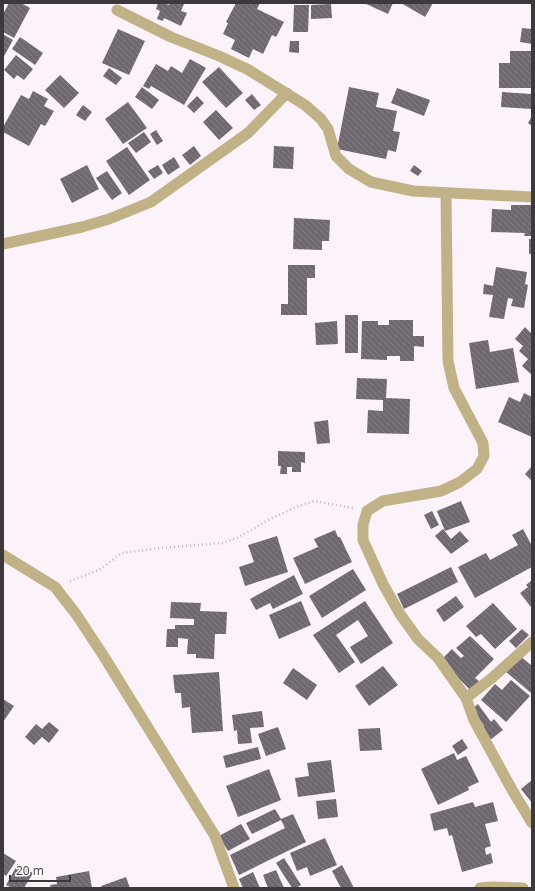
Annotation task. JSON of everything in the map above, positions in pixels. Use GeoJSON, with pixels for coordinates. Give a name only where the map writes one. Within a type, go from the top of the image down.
{"type":"FeatureCollection","features":[{"type":"Feature","properties":{"kind":"street"},"geometry":{"type":"LineString","coordinates":[[118,10],[170,38],[219,56],[247,69],[305,105],[321,119],[328,129],[336,156],[349,169],[371,182],[413,191],[446,194],[490,194],[532,197]]}},
{"type":"Feature","properties":{"kind":"street"},"geometry":{"type":"LineString","coordinates":[[3,244],[109,220],[150,202],[248,133],[287,93]]}},
{"type":"Feature","properties":{"kind":"street"},"geometry":{"type":"LineString","coordinates":[[446,194],[448,361],[454,388],[483,443],[484,456],[477,470],[460,482],[441,491],[383,501],[367,511],[363,525],[363,540],[383,584],[400,614],[418,639],[438,658],[466,698],[474,720],[532,823]]}},
{"type":"Feature","properties":{"kind":"street"},"geometry":{"type":"LineString","coordinates":[[3,554],[55,587],[76,614],[215,836],[234,888]]}},
{"type":"Feature","properties":{"kind":"street"},"geometry":{"type":"LineString","coordinates":[[466,698],[492,678],[532,642]]}},
{"type":"Feature","properties":{"kind":"street"},"geometry":{"type":"LineString","coordinates":[[480,888],[523,888]]}},
{"type":"Feature","properties":{"kind":"path"},"geometry":{"type":"LineString","coordinates":[[55,587],[99,570],[122,553],[222,542],[237,538],[272,518],[314,501],[337,504],[367,511]]}},
{"type":"Feature","properties":{"kind":"building"},"geometry":{"type":"Polygon","coordinates":[[[9,3],[21,3],[30,8],[14,38],[3,32],[3,14],[9,3]]]}},
{"type":"Feature","properties":{"kind":"building"},"geometry":{"type":"Polygon","coordinates":[[[158,3],[169,5],[170,3],[184,4],[181,11],[187,13],[181,26],[164,18],[163,21],[157,19],[160,11],[156,9],[158,3]]]}},
{"type":"Feature","properties":{"kind":"building"},"geometry":{"type":"Polygon","coordinates":[[[236,3],[260,3],[257,9],[284,22],[276,37],[272,35],[263,54],[253,49],[249,58],[231,49],[235,40],[223,34],[228,23],[226,22],[236,3]]]}},
{"type":"Feature","properties":{"kind":"building"},"geometry":{"type":"Polygon","coordinates":[[[364,3],[393,3],[388,14],[364,3]]]}},
{"type":"Feature","properties":{"kind":"building"},"geometry":{"type":"Polygon","coordinates":[[[401,3],[433,3],[425,17],[401,3]]]}},
{"type":"Feature","properties":{"kind":"building"},"geometry":{"type":"Polygon","coordinates":[[[331,4],[332,18],[311,19],[311,5],[331,4]]]}},
{"type":"Feature","properties":{"kind":"building"},"geometry":{"type":"Polygon","coordinates":[[[294,5],[309,5],[308,32],[293,32],[294,5]]]}},
{"type":"Feature","properties":{"kind":"building"},"geometry":{"type":"Polygon","coordinates":[[[522,28],[532,29],[532,44],[520,42],[522,28]]]}},
{"type":"Feature","properties":{"kind":"building"},"geometry":{"type":"Polygon","coordinates":[[[118,29],[145,41],[129,75],[102,63],[118,29]]]}},
{"type":"Feature","properties":{"kind":"building"},"geometry":{"type":"Polygon","coordinates":[[[3,34],[13,40],[3,58],[3,34]]]}},
{"type":"Feature","properties":{"kind":"building"},"geometry":{"type":"Polygon","coordinates":[[[20,37],[43,53],[35,65],[12,49],[20,37]]]}},
{"type":"Feature","properties":{"kind":"building"},"geometry":{"type":"Polygon","coordinates":[[[290,41],[299,41],[299,53],[289,52],[290,41]]]}},
{"type":"Feature","properties":{"kind":"building"},"geometry":{"type":"Polygon","coordinates":[[[510,51],[532,51],[532,88],[499,88],[499,63],[510,63],[510,51]]]}},
{"type":"Feature","properties":{"kind":"building"},"geometry":{"type":"Polygon","coordinates":[[[16,55],[33,69],[24,80],[17,75],[14,79],[4,70],[16,55]]]}},
{"type":"Feature","properties":{"kind":"building"},"geometry":{"type":"Polygon","coordinates":[[[190,59],[206,68],[184,105],[151,86],[149,89],[143,86],[156,64],[168,71],[171,66],[182,73],[190,59]]]}},
{"type":"Feature","properties":{"kind":"building"},"geometry":{"type":"Polygon","coordinates":[[[219,67],[243,93],[226,108],[202,82],[219,67]]]}},
{"type":"Feature","properties":{"kind":"building"},"geometry":{"type":"Polygon","coordinates":[[[109,68],[122,78],[116,85],[103,76],[109,68]]]}},
{"type":"Feature","properties":{"kind":"building"},"geometry":{"type":"Polygon","coordinates":[[[60,75],[79,93],[64,108],[45,90],[60,75]]]}},
{"type":"Feature","properties":{"kind":"building"},"geometry":{"type":"Polygon","coordinates":[[[142,87],[159,100],[152,109],[135,97],[142,87]]]}},
{"type":"Feature","properties":{"kind":"building"},"geometry":{"type":"Polygon","coordinates":[[[349,87],[379,93],[376,107],[397,111],[393,131],[400,132],[396,152],[388,150],[386,159],[337,149],[349,87]]]}},
{"type":"Feature","properties":{"kind":"building"},"geometry":{"type":"Polygon","coordinates":[[[397,88],[430,100],[424,116],[391,103],[397,88]]]}},
{"type":"Feature","properties":{"kind":"building"},"geometry":{"type":"Polygon","coordinates":[[[33,91],[48,99],[44,106],[54,111],[45,126],[41,124],[29,146],[3,132],[3,127],[21,95],[29,99],[33,91]]]}},
{"type":"Feature","properties":{"kind":"building"},"geometry":{"type":"Polygon","coordinates":[[[502,92],[532,94],[532,109],[501,107],[502,92]]]}},
{"type":"Feature","properties":{"kind":"building"},"geometry":{"type":"Polygon","coordinates":[[[252,94],[261,105],[254,110],[245,100],[252,94]]]}},
{"type":"Feature","properties":{"kind":"building"},"geometry":{"type":"Polygon","coordinates":[[[197,96],[204,103],[194,113],[187,106],[197,96]]]}},
{"type":"Feature","properties":{"kind":"building"},"geometry":{"type":"Polygon","coordinates":[[[128,102],[147,128],[123,144],[105,119],[128,102]]]}},
{"type":"Feature","properties":{"kind":"building"},"geometry":{"type":"Polygon","coordinates":[[[83,105],[92,112],[85,121],[76,115],[83,105]]]}},
{"type":"Feature","properties":{"kind":"building"},"geometry":{"type":"Polygon","coordinates":[[[216,110],[233,128],[219,140],[203,122],[216,110]]]}},
{"type":"Feature","properties":{"kind":"building"},"geometry":{"type":"Polygon","coordinates":[[[532,116],[532,126],[528,123],[532,116]]]}},
{"type":"Feature","properties":{"kind":"building"},"geometry":{"type":"Polygon","coordinates":[[[156,130],[163,141],[157,145],[150,134],[156,130]]]}},
{"type":"Feature","properties":{"kind":"building"},"geometry":{"type":"Polygon","coordinates":[[[144,132],[151,142],[136,153],[128,143],[144,132]]]}},
{"type":"Feature","properties":{"kind":"building"},"geometry":{"type":"Polygon","coordinates":[[[194,146],[201,156],[190,165],[182,155],[194,146]]]}},
{"type":"Feature","properties":{"kind":"building"},"geometry":{"type":"Polygon","coordinates":[[[274,146],[294,147],[293,169],[273,168],[274,146]]]}},
{"type":"Feature","properties":{"kind":"building"},"geometry":{"type":"Polygon","coordinates":[[[127,147],[150,180],[129,195],[106,161],[127,147]]]}},
{"type":"Feature","properties":{"kind":"building"},"geometry":{"type":"Polygon","coordinates":[[[174,157],[180,167],[168,175],[162,165],[174,157]]]}},
{"type":"Feature","properties":{"kind":"building"},"geometry":{"type":"Polygon","coordinates":[[[87,165],[99,189],[72,203],[60,179],[87,165]]]}},
{"type":"Feature","properties":{"kind":"building"},"geometry":{"type":"Polygon","coordinates":[[[158,165],[163,173],[154,179],[148,171],[158,165]]]}},
{"type":"Feature","properties":{"kind":"building"},"geometry":{"type":"Polygon","coordinates":[[[414,165],[422,171],[418,176],[410,171],[414,165]]]}},
{"type":"Feature","properties":{"kind":"building"},"geometry":{"type":"Polygon","coordinates":[[[107,171],[122,193],[112,200],[96,178],[107,171]]]}},
{"type":"Feature","properties":{"kind":"building"},"geometry":{"type":"Polygon","coordinates":[[[511,205],[532,205],[532,236],[524,236],[525,233],[491,232],[492,209],[511,210],[511,205]]]}},
{"type":"Feature","properties":{"kind":"building"},"geometry":{"type":"Polygon","coordinates":[[[294,218],[330,220],[329,241],[322,241],[322,250],[293,249],[294,218]]]}},
{"type":"Feature","properties":{"kind":"building"},"geometry":{"type":"Polygon","coordinates":[[[529,239],[532,239],[532,254],[529,254],[529,239]]]}},
{"type":"Feature","properties":{"kind":"building"},"geometry":{"type":"Polygon","coordinates":[[[288,265],[315,265],[315,278],[307,278],[307,315],[281,315],[281,304],[288,304],[288,265]]]}},
{"type":"Feature","properties":{"kind":"building"},"geometry":{"type":"Polygon","coordinates":[[[496,267],[527,272],[525,284],[528,285],[524,308],[511,306],[513,299],[508,298],[504,319],[489,317],[493,295],[483,294],[484,284],[493,286],[496,267]]]}},
{"type":"Feature","properties":{"kind":"building"},"geometry":{"type":"Polygon","coordinates":[[[345,315],[358,315],[358,353],[345,353],[345,315]]]}},
{"type":"Feature","properties":{"kind":"building"},"geometry":{"type":"Polygon","coordinates":[[[389,320],[413,320],[413,336],[424,336],[424,347],[414,346],[414,361],[400,361],[400,356],[387,356],[387,360],[361,359],[362,321],[378,321],[378,325],[389,325],[389,320]]]}},
{"type":"Feature","properties":{"kind":"building"},"geometry":{"type":"Polygon","coordinates":[[[337,321],[338,344],[316,345],[315,323],[337,321]]]}},
{"type":"Feature","properties":{"kind":"building"},"geometry":{"type":"Polygon","coordinates":[[[525,327],[532,334],[532,375],[522,366],[528,359],[519,351],[523,346],[515,339],[525,327]]]}},
{"type":"Feature","properties":{"kind":"building"},"geometry":{"type":"Polygon","coordinates":[[[488,340],[490,352],[513,348],[519,382],[476,389],[469,343],[488,340]]]}},
{"type":"Feature","properties":{"kind":"building"},"geometry":{"type":"Polygon","coordinates":[[[357,378],[387,379],[386,398],[410,399],[409,434],[367,433],[368,410],[383,411],[383,400],[356,399],[357,378]]]}},
{"type":"Feature","properties":{"kind":"building"},"geometry":{"type":"Polygon","coordinates":[[[524,393],[532,397],[532,437],[498,422],[509,397],[520,402],[524,393]]]}},
{"type":"Feature","properties":{"kind":"building"},"geometry":{"type":"Polygon","coordinates":[[[328,420],[330,443],[317,444],[314,422],[328,420]]]}},
{"type":"Feature","properties":{"kind":"building"},"geometry":{"type":"Polygon","coordinates":[[[278,451],[305,452],[305,463],[301,462],[301,472],[292,472],[292,467],[287,467],[287,474],[280,474],[281,466],[278,466],[278,451]]]}},
{"type":"Feature","properties":{"kind":"building"},"geometry":{"type":"Polygon","coordinates":[[[532,466],[532,481],[525,474],[532,466]]]}},
{"type":"Feature","properties":{"kind":"building"},"geometry":{"type":"Polygon","coordinates":[[[461,501],[470,522],[445,531],[437,511],[461,501]]]}},
{"type":"Feature","properties":{"kind":"building"},"geometry":{"type":"Polygon","coordinates":[[[432,511],[439,525],[431,529],[424,515],[432,511]]]}},
{"type":"Feature","properties":{"kind":"building"},"geometry":{"type":"Polygon","coordinates":[[[443,529],[451,539],[460,531],[469,541],[451,554],[435,536],[443,529]]]}},
{"type":"Feature","properties":{"kind":"building"},"geometry":{"type":"Polygon","coordinates":[[[523,529],[532,546],[532,567],[475,598],[458,567],[486,553],[490,560],[518,545],[512,535],[523,529]]]}},
{"type":"Feature","properties":{"kind":"building"},"geometry":{"type":"Polygon","coordinates":[[[335,530],[352,562],[305,584],[293,558],[318,547],[314,539],[335,530]]]}},
{"type":"Feature","properties":{"kind":"building"},"geometry":{"type":"Polygon","coordinates":[[[277,536],[288,572],[245,586],[239,567],[254,562],[248,545],[277,536]]]}},
{"type":"Feature","properties":{"kind":"building"},"geometry":{"type":"Polygon","coordinates":[[[451,567],[458,582],[404,609],[397,594],[451,567]]]}},
{"type":"Feature","properties":{"kind":"building"},"geometry":{"type":"Polygon","coordinates":[[[353,569],[366,590],[322,618],[309,596],[353,569]]]}},
{"type":"Feature","properties":{"kind":"building"},"geometry":{"type":"Polygon","coordinates":[[[294,575],[303,594],[273,609],[270,603],[256,610],[250,599],[294,575]]]}},
{"type":"Feature","properties":{"kind":"building"},"geometry":{"type":"Polygon","coordinates":[[[532,580],[531,607],[520,593],[528,587],[526,585],[532,580]]]}},
{"type":"Feature","properties":{"kind":"building"},"geometry":{"type":"Polygon","coordinates":[[[456,596],[464,607],[444,622],[436,610],[456,596]]]}},
{"type":"Feature","properties":{"kind":"building"},"geometry":{"type":"Polygon","coordinates":[[[301,601],[311,625],[279,639],[269,615],[301,601]]]}},
{"type":"Feature","properties":{"kind":"building"},"geometry":{"type":"Polygon","coordinates":[[[365,601],[393,643],[361,664],[350,647],[368,636],[358,620],[336,635],[355,662],[339,673],[313,635],[365,601]]]}},
{"type":"Feature","properties":{"kind":"building"},"geometry":{"type":"Polygon","coordinates":[[[171,602],[201,603],[200,611],[227,612],[226,634],[215,634],[214,659],[196,658],[196,654],[187,654],[188,639],[178,638],[178,647],[166,647],[167,629],[175,629],[175,625],[194,625],[194,619],[170,618],[171,602]]]}},
{"type":"Feature","properties":{"kind":"building"},"geometry":{"type":"Polygon","coordinates":[[[493,603],[517,629],[495,649],[481,634],[476,637],[466,626],[493,603]]]}},
{"type":"Feature","properties":{"kind":"building"},"geometry":{"type":"Polygon","coordinates":[[[522,629],[529,635],[516,648],[509,641],[522,629]]]}},
{"type":"Feature","properties":{"kind":"building"},"geometry":{"type":"Polygon","coordinates":[[[470,636],[494,659],[475,678],[479,681],[470,690],[441,660],[452,649],[461,658],[464,656],[456,648],[470,636]]]}},
{"type":"Feature","properties":{"kind":"building"},"geometry":{"type":"Polygon","coordinates":[[[519,655],[532,666],[531,693],[505,671],[519,655]]]}},
{"type":"Feature","properties":{"kind":"building"},"geometry":{"type":"Polygon","coordinates":[[[383,666],[398,685],[369,706],[355,686],[383,666]]]}},
{"type":"Feature","properties":{"kind":"building"},"geometry":{"type":"Polygon","coordinates":[[[293,668],[317,685],[307,700],[283,683],[293,668]]]}},
{"type":"Feature","properties":{"kind":"building"},"geometry":{"type":"Polygon","coordinates":[[[219,672],[223,731],[192,733],[190,707],[182,708],[181,693],[175,693],[173,675],[219,672]]]}},
{"type":"Feature","properties":{"kind":"building"},"geometry":{"type":"Polygon","coordinates":[[[511,680],[530,696],[506,722],[481,700],[495,684],[502,690],[511,680]]]}},
{"type":"Feature","properties":{"kind":"building"},"geometry":{"type":"Polygon","coordinates":[[[3,699],[14,706],[3,722],[3,699]]]}},
{"type":"Feature","properties":{"kind":"building"},"geometry":{"type":"Polygon","coordinates":[[[478,704],[491,722],[494,719],[503,730],[490,740],[481,727],[484,726],[472,709],[478,704]]]}},
{"type":"Feature","properties":{"kind":"building"},"geometry":{"type":"Polygon","coordinates":[[[262,711],[264,727],[250,728],[252,743],[238,744],[237,730],[234,731],[232,715],[262,711]]]}},
{"type":"Feature","properties":{"kind":"building"},"geometry":{"type":"Polygon","coordinates":[[[49,722],[59,730],[49,743],[42,737],[34,745],[25,737],[36,724],[42,729],[49,722]]]}},
{"type":"Feature","properties":{"kind":"building"},"geometry":{"type":"Polygon","coordinates":[[[278,727],[286,749],[266,756],[258,734],[278,727]]]}},
{"type":"Feature","properties":{"kind":"building"},"geometry":{"type":"Polygon","coordinates":[[[380,728],[382,750],[360,751],[358,729],[380,728]]]}},
{"type":"Feature","properties":{"kind":"building"},"geometry":{"type":"Polygon","coordinates":[[[462,739],[468,748],[458,755],[452,746],[462,739]]]}},
{"type":"Feature","properties":{"kind":"building"},"geometry":{"type":"Polygon","coordinates":[[[258,747],[261,759],[226,768],[223,756],[258,747]]]}},
{"type":"Feature","properties":{"kind":"building"},"geometry":{"type":"Polygon","coordinates":[[[454,753],[457,760],[466,756],[479,782],[468,787],[469,790],[438,805],[421,769],[454,753]]]}},
{"type":"Feature","properties":{"kind":"building"},"geometry":{"type":"Polygon","coordinates":[[[331,760],[335,792],[298,797],[295,778],[309,776],[307,763],[331,760]]]}},
{"type":"Feature","properties":{"kind":"building"},"geometry":{"type":"Polygon","coordinates":[[[269,769],[281,800],[238,817],[226,786],[269,769]]]}},
{"type":"Feature","properties":{"kind":"building"},"geometry":{"type":"Polygon","coordinates":[[[532,780],[532,803],[521,789],[532,780]]]}},
{"type":"Feature","properties":{"kind":"building"},"geometry":{"type":"Polygon","coordinates":[[[336,799],[338,817],[318,819],[316,801],[336,799]]]}},
{"type":"Feature","properties":{"kind":"building"},"geometry":{"type":"Polygon","coordinates":[[[473,802],[475,807],[493,802],[498,821],[485,824],[491,846],[485,848],[486,855],[491,853],[493,863],[462,872],[452,835],[449,836],[447,828],[434,831],[430,814],[473,802]]]}},
{"type":"Feature","properties":{"kind":"building"},"geometry":{"type":"Polygon","coordinates":[[[275,809],[281,819],[293,814],[306,842],[239,875],[230,855],[285,828],[281,820],[252,834],[246,823],[275,809]]]}},
{"type":"Feature","properties":{"kind":"building"},"geometry":{"type":"Polygon","coordinates":[[[241,824],[250,839],[228,851],[219,836],[241,824]]]}},
{"type":"Feature","properties":{"kind":"building"},"geometry":{"type":"Polygon","coordinates":[[[325,838],[337,865],[310,876],[307,867],[297,871],[290,853],[325,838]]]}},
{"type":"Feature","properties":{"kind":"building"},"geometry":{"type":"Polygon","coordinates":[[[3,853],[16,861],[6,876],[3,874],[3,853]]]}},
{"type":"Feature","properties":{"kind":"building"},"geometry":{"type":"Polygon","coordinates":[[[284,858],[301,885],[296,888],[292,888],[276,863],[284,858]]]}},
{"type":"Feature","properties":{"kind":"building"},"geometry":{"type":"Polygon","coordinates":[[[18,864],[33,873],[24,888],[12,888],[6,885],[18,864]]]}},
{"type":"Feature","properties":{"kind":"building"},"geometry":{"type":"Polygon","coordinates":[[[342,865],[354,888],[341,888],[332,871],[342,865]]]}},
{"type":"Feature","properties":{"kind":"building"},"geometry":{"type":"Polygon","coordinates":[[[276,870],[284,888],[268,888],[263,875],[276,870]]]}},
{"type":"Feature","properties":{"kind":"building"},"geometry":{"type":"Polygon","coordinates":[[[89,871],[92,888],[51,888],[50,885],[57,884],[56,877],[89,871]]]}},
{"type":"Feature","properties":{"kind":"building"},"geometry":{"type":"Polygon","coordinates":[[[253,872],[260,888],[243,888],[239,879],[253,872]]]}},
{"type":"Feature","properties":{"kind":"building"},"geometry":{"type":"Polygon","coordinates":[[[126,877],[130,888],[102,888],[101,886],[126,877]]]}}]}
